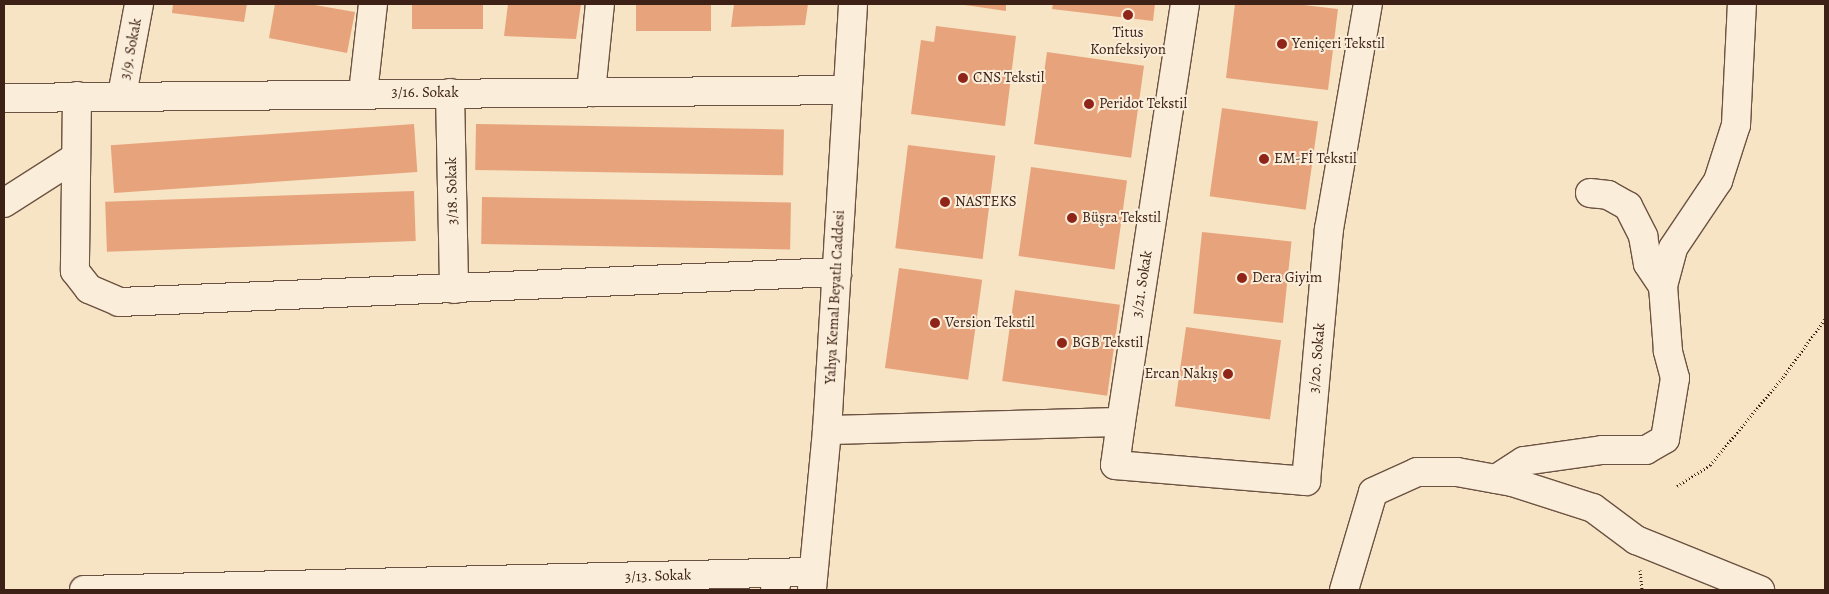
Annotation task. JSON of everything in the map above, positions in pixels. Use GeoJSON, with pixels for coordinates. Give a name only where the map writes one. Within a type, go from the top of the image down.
{"type":"FeatureCollection","features":[{"type":"Feature","properties":{"kind":"street","name":"3/9. Sokak"},"geometry":{"type":"LineString","coordinates":[[122,95],[140,4]]}},
{"type":"Feature","properties":{"kind":"street"},"geometry":{"type":"LineString","coordinates":[[363,93],[373,4]]}},
{"type":"Feature","properties":{"kind":"street"},"geometry":{"type":"LineString","coordinates":[[591,92],[600,4]]}},
{"type":"Feature","properties":{"kind":"street","name":"Yahya Kemal Beyatlı Caddesi"},"geometry":{"type":"LineString","coordinates":[[812,581],[827,430],[853,4]]}},
{"type":"Feature","properties":{"kind":"street","name":"3/21. Sokak"},"geometry":{"type":"LineString","coordinates":[[1120,422],[1185,4]]}},
{"type":"Feature","properties":{"kind":"street","name":"3/20. Sokak"},"geometry":{"type":"LineString","coordinates":[[1120,422],[1115,465],[1306,481],[1329,229],[1368,4]]}},
{"type":"Feature","properties":{"kind":"street"},"geometry":{"type":"LineString","coordinates":[[1496,479],[1524,461],[1602,450],[1646,450],[1665,439],[1675,378],[1668,351],[1663,286],[1673,248],[1718,181],[1736,125],[1742,4]]}},
{"type":"Feature","properties":{"kind":"street","name":"3/16. Sokak"},"geometry":{"type":"LineString","coordinates":[[4,98],[122,95],[847,90]]}},
{"type":"Feature","properties":{"kind":"street","name":"3/18. Sokak"},"geometry":{"type":"LineString","coordinates":[[450,93],[454,289]]}},
{"type":"Feature","properties":{"kind":"street"},"geometry":{"type":"LineString","coordinates":[[77,96],[75,271],[89,290],[118,302],[837,272]]}},
{"type":"Feature","properties":{"kind":"street"},"geometry":{"type":"LineString","coordinates":[[4,203],[76,158]]}},
{"type":"Feature","properties":{"kind":"street"},"geometry":{"type":"LineString","coordinates":[[1590,193],[1608,195],[1628,206],[1643,236],[1648,264],[1663,286]]}},
{"type":"Feature","properties":{"kind":"street"},"geometry":{"type":"LineString","coordinates":[[827,430],[1120,422]]}},
{"type":"Feature","properties":{"kind":"street"},"geometry":{"type":"LineString","coordinates":[[1344,590],[1372,492],[1417,472],[1457,472],[1496,479],[1593,508],[1636,540],[1760,590]]}},
{"type":"Feature","properties":{"kind":"street","name":"3/13. Sokak"},"geometry":{"type":"LineString","coordinates":[[84,590],[812,581]]}},
{"type":"Feature","properties":{"kind":"path"},"geometry":{"type":"LineString","coordinates":[[1677,486],[1710,465],[1783,377],[1825,319]]}},
{"type":"Feature","properties":{"kind":"building"},"geometry":{"type":"Polygon","coordinates":[[[173,4],[247,4],[244,22],[172,13],[173,4]]]}},
{"type":"Feature","properties":{"kind":"building"},"geometry":{"type":"Polygon","coordinates":[[[275,4],[309,4],[355,12],[347,53],[269,38],[275,4]]]}},
{"type":"Feature","properties":{"kind":"building"},"geometry":{"type":"Polygon","coordinates":[[[412,4],[483,4],[483,29],[412,29],[412,4]]]}},
{"type":"Feature","properties":{"kind":"building"},"geometry":{"type":"Polygon","coordinates":[[[508,4],[581,4],[576,39],[504,36],[508,4]]]}},
{"type":"Feature","properties":{"kind":"building"},"geometry":{"type":"Polygon","coordinates":[[[636,4],[711,4],[711,31],[636,31],[636,4]]]}},
{"type":"Feature","properties":{"kind":"building"},"geometry":{"type":"Polygon","coordinates":[[[734,4],[808,4],[805,25],[731,27],[734,4]]]}},
{"type":"Feature","properties":{"kind":"building"},"geometry":{"type":"Polygon","coordinates":[[[958,4],[1006,4],[1006,11],[958,4]]]}},
{"type":"Feature","properties":{"kind":"building","name":"Titus Konfeksiyon"},"geometry":{"type":"Polygon","coordinates":[[[1053,4],[1155,4],[1153,21],[1052,9],[1053,4]]]}},
{"type":"Feature","properties":{"kind":"building","name":"Yeniçeri Tekstil"},"geometry":{"type":"Polygon","coordinates":[[[1235,4],[1295,4],[1338,9],[1328,90],[1226,78],[1235,4]]]}},
{"type":"Feature","properties":{"kind":"building","name":"CNS Tekstil"},"geometry":{"type":"Polygon","coordinates":[[[936,26],[1016,36],[1005,126],[911,114],[921,40],[934,42],[936,26]]]}},
{"type":"Feature","properties":{"kind":"building","name":"Peridot Tekstil"},"geometry":{"type":"Polygon","coordinates":[[[1047,52],[1144,66],[1131,158],[1034,144],[1047,52]]]}},
{"type":"Feature","properties":{"kind":"building","name":"EM-Fİ Tekstil"},"geometry":{"type":"Polygon","coordinates":[[[1222,108],[1318,121],[1306,210],[1210,196],[1222,108]]]}},
{"type":"Feature","properties":{"kind":"building"},"geometry":{"type":"Polygon","coordinates":[[[414,124],[417,172],[114,193],[111,145],[414,124]]]}},
{"type":"Feature","properties":{"kind":"building"},"geometry":{"type":"Polygon","coordinates":[[[476,124],[784,129],[783,175],[475,170],[476,124]]]}},
{"type":"Feature","properties":{"kind":"building","name":"NASTEKS"},"geometry":{"type":"Polygon","coordinates":[[[908,145],[995,156],[983,259],[895,248],[908,145]]]}},
{"type":"Feature","properties":{"kind":"building","name":"Büşra Tekstil"},"geometry":{"type":"Polygon","coordinates":[[[1031,167],[1127,180],[1115,270],[1018,256],[1031,167]]]}},
{"type":"Feature","properties":{"kind":"building"},"geometry":{"type":"Polygon","coordinates":[[[414,191],[416,241],[107,252],[105,202],[414,191]]]}},
{"type":"Feature","properties":{"kind":"building"},"geometry":{"type":"Polygon","coordinates":[[[482,197],[791,202],[790,249],[481,244],[482,197]]]}},
{"type":"Feature","properties":{"kind":"building","name":"Dera Giyim"},"geometry":{"type":"Polygon","coordinates":[[[1202,232],[1292,241],[1283,323],[1193,314],[1202,232]]]}},
{"type":"Feature","properties":{"kind":"building","name":"Version Tekstil"},"geometry":{"type":"Polygon","coordinates":[[[899,268],[982,280],[968,380],[885,368],[899,268]]]}},
{"type":"Feature","properties":{"kind":"building","name":"BGB Tekstil"},"geometry":{"type":"Polygon","coordinates":[[[1015,290],[1120,305],[1107,396],[1002,381],[1015,290]]]}},
{"type":"Feature","properties":{"kind":"building","name":"Ercan Nakış"},"geometry":{"type":"Polygon","coordinates":[[[1186,327],[1281,340],[1270,420],[1175,406],[1186,327]]]}},
{"type":"Feature","properties":{"kind":"place","name":"Titus Konfeksiyon"},"geometry":{"type":"Point","coordinates":[1128,15]}},
{"type":"Feature","properties":{"kind":"place","name":"Yeniçeri Tekstil"},"geometry":{"type":"Point","coordinates":[1282,44]}},
{"type":"Feature","properties":{"kind":"place","name":"CNS Tekstil"},"geometry":{"type":"Point","coordinates":[963,78]}},
{"type":"Feature","properties":{"kind":"place","name":"Peridot Tekstil"},"geometry":{"type":"Point","coordinates":[1089,104]}},
{"type":"Feature","properties":{"kind":"place","name":"EM-Fİ Tekstil"},"geometry":{"type":"Point","coordinates":[1264,159]}},
{"type":"Feature","properties":{"kind":"place","name":"NASTEKS"},"geometry":{"type":"Point","coordinates":[945,202]}},
{"type":"Feature","properties":{"kind":"place","name":"Büşra Tekstil"},"geometry":{"type":"Point","coordinates":[1072,218]}},
{"type":"Feature","properties":{"kind":"place","name":"Dera Giyim"},"geometry":{"type":"Point","coordinates":[1242,278]}},
{"type":"Feature","properties":{"kind":"place","name":"Version Tekstil"},"geometry":{"type":"Point","coordinates":[935,323]}},
{"type":"Feature","properties":{"kind":"place","name":"BGB Tekstil"},"geometry":{"type":"Point","coordinates":[1062,343]}},
{"type":"Feature","properties":{"kind":"place","name":"Ercan Nakış"},"geometry":{"type":"Point","coordinates":[1228,374]}}]}
